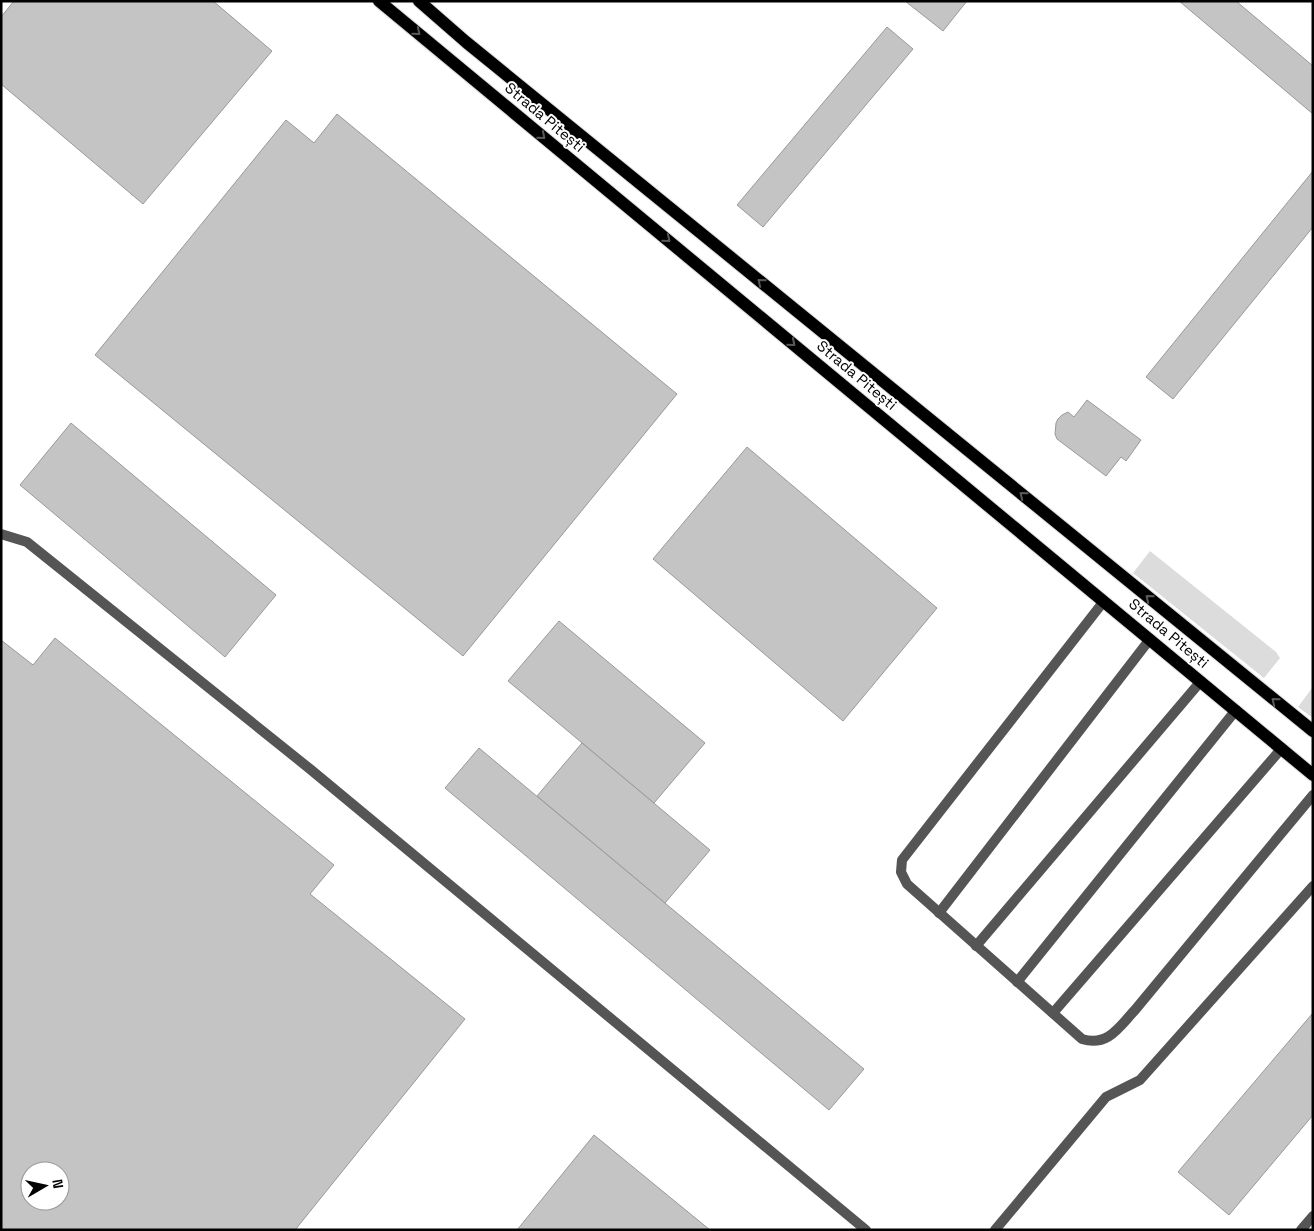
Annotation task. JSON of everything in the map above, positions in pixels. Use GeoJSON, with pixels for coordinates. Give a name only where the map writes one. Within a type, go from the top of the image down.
{"type":"FeatureCollection","features":[{"type":"Feature","properties":{"kind":"main road","name":"Strada Pitești"},"geometry":{"type":"LineString","coordinates":[[379,1],[1313,775]]}},
{"type":"Feature","properties":{"kind":"main road","name":"Strada Pitești"},"geometry":{"type":"LineString","coordinates":[[419,1],[474,48],[1313,732]]}},
{"type":"Feature","properties":{"kind":"lane"},"geometry":{"type":"LineString","coordinates":[[1,534],[27,542],[310,769],[866,1230]]}},
{"type":"Feature","properties":{"kind":"lane"},"geometry":{"type":"LineString","coordinates":[[1104,601],[902,860],[901,872],[907,884],[1082,1039],[1103,1040],[1135,1010],[1313,795]]}},
{"type":"Feature","properties":{"kind":"lane"},"geometry":{"type":"LineString","coordinates":[[940,913],[1150,639]]}},
{"type":"Feature","properties":{"kind":"lane"},"geometry":{"type":"LineString","coordinates":[[976,946],[1201,681]]}},
{"type":"Feature","properties":{"kind":"lane"},"geometry":{"type":"LineString","coordinates":[[1017,982],[1236,710]]}},
{"type":"Feature","properties":{"kind":"lane"},"geometry":{"type":"LineString","coordinates":[[1053,1013],[1282,748]]}},
{"type":"Feature","properties":{"kind":"lane"},"geometry":{"type":"LineString","coordinates":[[995,1230],[1106,1097],[1140,1080],[1313,886]]}},
{"type":"Feature","properties":{"kind":"lane"},"geometry":{"type":"LineString","coordinates":[[1301,1230],[1313,1216]]}},
{"type":"Feature","properties":{"kind":"shaded area"},"geometry":{"type":"Polygon","coordinates":[[[1150,551],[1276,652],[1280,658],[1264,678],[1133,573],[1150,551]]]}},
{"type":"Feature","properties":{"kind":"shaded area"},"geometry":{"type":"Polygon","coordinates":[[[1313,689],[1313,718],[1298,707],[1313,689]]]}},
{"type":"Feature","properties":{"kind":"building"},"geometry":{"type":"Polygon","coordinates":[[[14,1],[213,1],[272,51],[143,204],[1,84],[1,17],[14,1]]]}},
{"type":"Feature","properties":{"kind":"building"},"geometry":{"type":"Polygon","coordinates":[[[905,1],[967,1],[943,31],[905,1]]]}},
{"type":"Feature","properties":{"kind":"building"},"geometry":{"type":"Polygon","coordinates":[[[1179,1],[1236,1],[1313,66],[1313,114],[1179,1]]]}},
{"type":"Feature","properties":{"kind":"building"},"geometry":{"type":"Polygon","coordinates":[[[887,27],[913,49],[763,227],[737,205],[887,27]]]}},
{"type":"Feature","properties":{"kind":"building"},"geometry":{"type":"Polygon","coordinates":[[[337,114],[677,394],[463,656],[95,355],[286,120],[314,143],[337,114]]]}},
{"type":"Feature","properties":{"kind":"building"},"geometry":{"type":"Polygon","coordinates":[[[1313,171],[1313,227],[1173,399],[1146,377],[1313,171]]]}},
{"type":"Feature","properties":{"kind":"building"},"geometry":{"type":"Polygon","coordinates":[[[1087,400],[1141,440],[1126,461],[1121,457],[1106,476],[1057,439],[1055,434],[1058,419],[1068,412],[1074,417],[1087,400]]]}},
{"type":"Feature","properties":{"kind":"building"},"geometry":{"type":"Polygon","coordinates":[[[71,423],[276,595],[225,657],[20,485],[71,423]]]}},
{"type":"Feature","properties":{"kind":"building"},"geometry":{"type":"Polygon","coordinates":[[[747,447],[937,608],[843,721],[653,559],[747,447]]]}},
{"type":"Feature","properties":{"kind":"building"},"geometry":{"type":"Polygon","coordinates":[[[559,621],[705,743],[654,803],[508,681],[559,621]]]}},
{"type":"Feature","properties":{"kind":"building"},"geometry":{"type":"Polygon","coordinates":[[[55,638],[334,865],[310,894],[465,1019],[295,1230],[1,1230],[1,640],[33,665],[55,638]]]}},
{"type":"Feature","properties":{"kind":"building"},"geometry":{"type":"Polygon","coordinates":[[[582,743],[710,850],[665,903],[537,796],[582,743]]]}},
{"type":"Feature","properties":{"kind":"building"},"geometry":{"type":"Polygon","coordinates":[[[479,748],[864,1069],[829,1110],[445,788],[479,748]]]}},
{"type":"Feature","properties":{"kind":"building"},"geometry":{"type":"Polygon","coordinates":[[[1312,1014],[1313,1115],[1229,1215],[1178,1172],[1312,1014]]]}},
{"type":"Feature","properties":{"kind":"building"},"geometry":{"type":"Polygon","coordinates":[[[594,1135],[710,1230],[517,1230],[594,1135]]]}}]}
